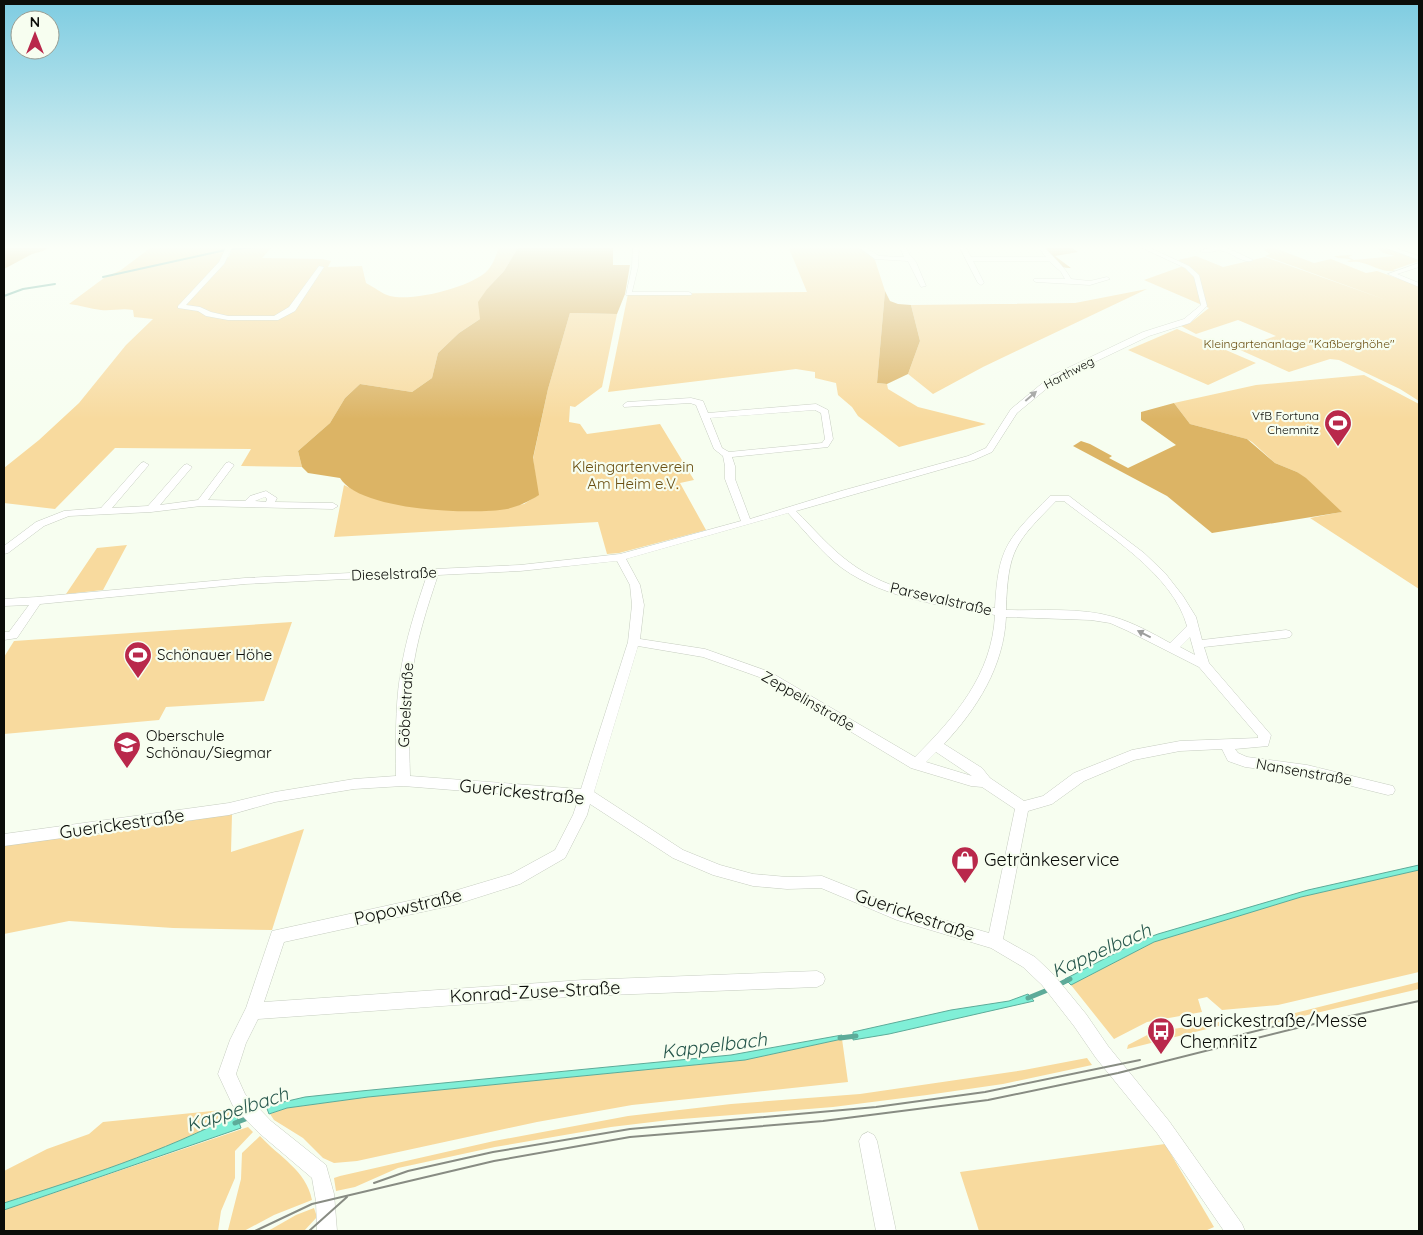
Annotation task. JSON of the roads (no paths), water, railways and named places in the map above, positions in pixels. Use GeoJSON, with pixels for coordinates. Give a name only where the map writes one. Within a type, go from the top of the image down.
{"type":"FeatureCollection","features":[{"type":"Feature","properties":{"kind":"street"},"geometry":{"type":"LineString","coordinates":[[183,304],[180,307],[200,309],[209,314],[228,318],[275,318],[292,309],[296,304]]}},
{"type":"Feature","properties":{"kind":"street","name":"Harthweg"},"geometry":{"type":"LineString","coordinates":[[747,523],[971,458],[989,450],[1002,426],[1014,411],[1045,384],[1146,334],[1187,321],[1205,304]]}},
{"type":"Feature","properties":{"kind":"street"},"geometry":{"type":"LineString","coordinates":[[627,405],[691,400],[700,403],[718,449],[727,455],[824,445],[829,439],[826,412],[816,407],[706,416]]}},
{"type":"Feature","properties":{"kind":"street"},"geometry":{"type":"LineString","coordinates":[[727,455],[730,466],[730,479],[747,523]]}},
{"type":"Feature","properties":{"kind":"street"},"geometry":{"type":"LineString","coordinates":[[104,511],[144,466]]}},
{"type":"Feature","properties":{"kind":"street"},"geometry":{"type":"LineString","coordinates":[[201,503],[229,466]]}},
{"type":"Feature","properties":{"kind":"street"},"geometry":{"type":"LineString","coordinates":[[151,508],[187,467]]}},
{"type":"Feature","properties":{"kind":"street"},"geometry":{"type":"LineString","coordinates":[[916,764],[966,712],[985,678],[997,645],[1004,570],[1008,552],[1016,537],[1054,498],[1066,498],[1134,550],[1161,575],[1179,598],[1190,617],[1203,664]]}},
{"type":"Feature","properties":{"kind":"street"},"geometry":{"type":"LineString","coordinates":[[4,551],[50,519],[68,513],[201,503],[334,506]]}},
{"type":"Feature","properties":{"kind":"street","name":"Parsevalstraße"},"geometry":{"type":"LineString","coordinates":[[790,510],[844,564],[865,578],[892,590],[920,598],[1001,613],[1091,616],[1112,620],[1203,664]]}},
{"type":"Feature","properties":{"kind":"street","name":"Dieselstraße"},"geometry":{"type":"LineString","coordinates":[[4,602],[37,601],[245,581],[520,568],[620,557],[747,523]]}},
{"type":"Feature","properties":{"kind":"street","name":"Popowstraße"},"geometry":{"type":"LineString","coordinates":[[327,1231],[327,1213],[319,1172],[265,1127],[239,1100],[227,1074],[238,1040],[253,1010],[278,936],[454,898],[515,879],[560,854],[580,815],[587,795],[634,642],[638,605],[635,585],[620,557]]}},
{"type":"Feature","properties":{"kind":"street","name":"Göbelstraße"},"geometry":{"type":"LineString","coordinates":[[403,781],[403,720],[407,663],[419,614],[433,573]]}},
{"type":"Feature","properties":{"kind":"street"},"geometry":{"type":"LineString","coordinates":[[8,636],[37,601]]}},
{"type":"Feature","properties":{"kind":"street"},"geometry":{"type":"LineString","coordinates":[[1172,648],[1192,628]]}},
{"type":"Feature","properties":{"kind":"street"},"geometry":{"type":"LineString","coordinates":[[1198,644],[1286,634]]}},
{"type":"Feature","properties":{"kind":"street","name":"Zeppelinstraße"},"geometry":{"type":"LineString","coordinates":[[634,642],[705,653],[766,675],[916,764],[971,781],[985,782]]}},
{"type":"Feature","properties":{"kind":"street","name":"Nansenstraße"},"geometry":{"type":"LineString","coordinates":[[1022,807],[1047,800],[1079,777],[1132,755],[1180,746],[1263,742],[1265,735],[1203,664]]}},
{"type":"Feature","properties":{"kind":"street","name":"Zeppelinstraße"},"geometry":{"type":"LineString","coordinates":[[936,745],[977,772],[985,782],[1022,807]]}},
{"type":"Feature","properties":{"kind":"street","name":"Nansenstraße"},"geometry":{"type":"LineString","coordinates":[[1226,745],[1233,757],[1245,762],[1307,770],[1388,790]]}},
{"type":"Feature","properties":{"kind":"street","name":"Guerickestraße"},"geometry":{"type":"LineString","coordinates":[[4,840],[229,809],[275,797],[320,788],[354,784],[403,781],[587,795],[678,854],[718,871],[753,880],[787,883],[822,882],[897,913],[995,942],[1029,962],[1048,980],[1172,1140],[1235,1231]]}},
{"type":"Feature","properties":{"kind":"street"},"geometry":{"type":"LineString","coordinates":[[995,942],[1022,807]]}},
{"type":"Feature","properties":{"kind":"street","name":"Konrad-Zuse-Straße"},"geometry":{"type":"LineString","coordinates":[[253,1010],[582,988],[817,979]]}},
{"type":"Feature","properties":{"kind":"street"},"geometry":{"type":"LineString","coordinates":[[868,1140],[886,1231]]}},
{"type":"Feature","properties":{"kind":"water"},"geometry":{"type":"Polygon","coordinates":[[[1419,865],[1419,870],[1301,897],[1154,942],[1071,985],[1065,979],[1139,941],[1158,934],[1308,890],[1419,865]]]}},
{"type":"Feature","properties":{"kind":"water"},"geometry":{"type":"Polygon","coordinates":[[[1028,994],[1034,1001],[889,1034],[853,1040],[853,1032],[951,1010],[1009,1001],[1028,994]]]}},
{"type":"Feature","properties":{"kind":"water"},"geometry":{"type":"Polygon","coordinates":[[[842,1035],[842,1039],[745,1060],[368,1097],[287,1108],[269,1114],[266,1106],[305,1097],[731,1055],[842,1035]]]}},
{"type":"Feature","properties":{"kind":"water"},"geometry":{"type":"Polygon","coordinates":[[[236,1114],[241,1128],[4,1210],[4,1203],[151,1152],[236,1114]]]}},
{"type":"Feature","properties":{"kind":"waterway","name":"Kappelbach"},"geometry":{"type":"LineString","coordinates":[[1058,985],[1070,979]]}},
{"type":"Feature","properties":{"kind":"waterway","name":"Kappelbach"},"geometry":{"type":"LineString","coordinates":[[1028,998],[1050,989]]}},
{"type":"Feature","properties":{"kind":"waterway","name":"Kappelbach"},"geometry":{"type":"LineString","coordinates":[[840,1038],[856,1036]]}},
{"type":"Feature","properties":{"kind":"waterway","name":"Kappelbach"},"geometry":{"type":"LineString","coordinates":[[235,1123],[248,1118]]}},
{"type":"Feature","properties":{"kind":"tram line"},"geometry":{"type":"LineString","coordinates":[[255,1231],[312,1204],[494,1161],[630,1137],[823,1121],[988,1100],[1118,1073],[1305,1026],[1419,1001]]}},
{"type":"Feature","properties":{"kind":"tram line"},"geometry":{"type":"LineString","coordinates":[[1212,1042],[1288,1023]]}},
{"type":"Feature","properties":{"kind":"tram line"},"geometry":{"type":"LineString","coordinates":[[374,1183],[408,1171],[493,1152],[630,1129],[876,1107],[985,1092],[1140,1060]]}},
{"type":"Feature","properties":{"kind":"tram line"},"geometry":{"type":"LineString","coordinates":[[309,1231],[347,1197]]}},
{"type":"Feature","properties":{"kind":"place","name":"VfB Fortuna Chemnitz"},"geometry":{"type":"Point","coordinates":[1338,447]}},
{"type":"Feature","properties":{"kind":"place","name":"Schönauer Höhe"},"geometry":{"type":"Point","coordinates":[138,679]}},
{"type":"Feature","properties":{"kind":"place","name":"Oberschule Schönau/Siegmar"},"geometry":{"type":"Point","coordinates":[127,769]}},
{"type":"Feature","properties":{"kind":"place","name":"Getränkeservice"},"geometry":{"type":"Point","coordinates":[965,884]}},
{"type":"Feature","properties":{"kind":"place","name":"Guerickestraße/Messe Chemnitz"},"geometry":{"type":"Point","coordinates":[1161,1055]}},
{"type":"Feature","properties":{"kind":"park label","name":"Kleingartenanlage \"Kaßberghöhe\""},"geometry":{"type":"Point","coordinates":[1299,344]}},
{"type":"Feature","properties":{"kind":"park label","name":"Kleingartenverein Am Heim e.V."},"geometry":{"type":"Point","coordinates":[633,476]}}]}
